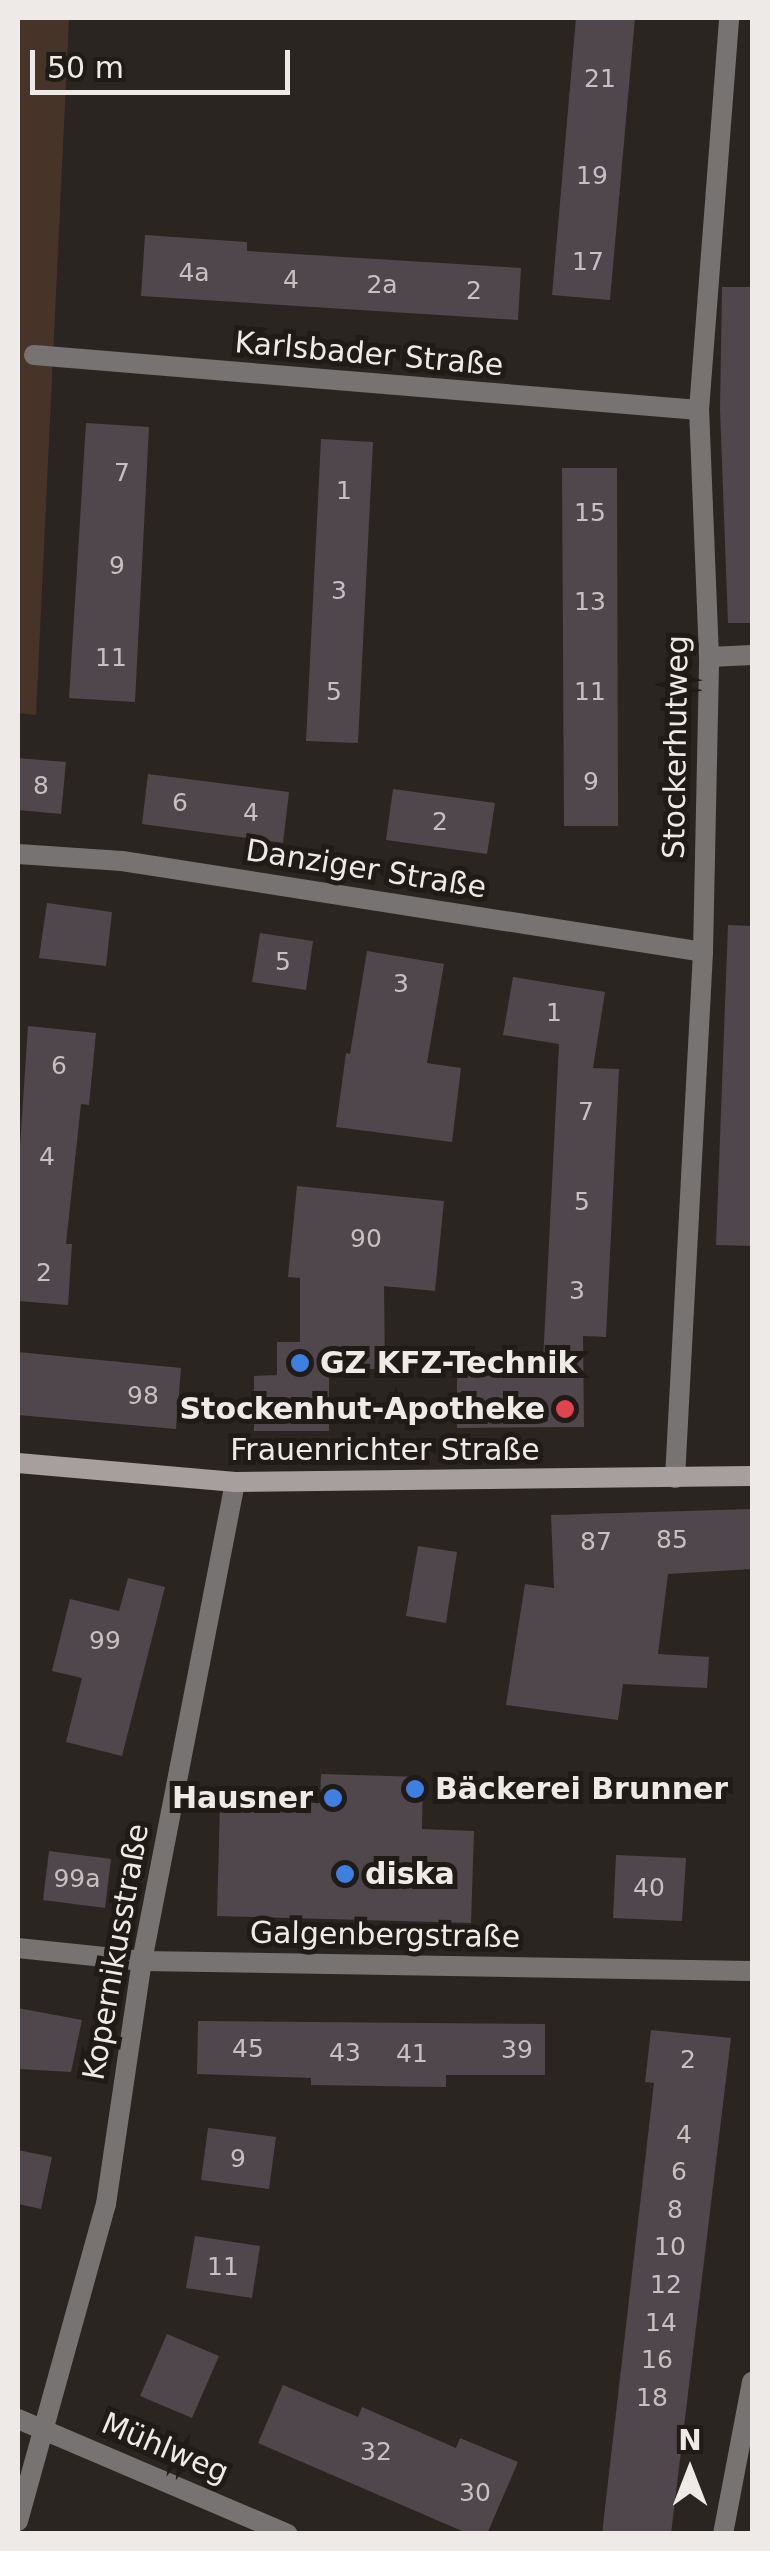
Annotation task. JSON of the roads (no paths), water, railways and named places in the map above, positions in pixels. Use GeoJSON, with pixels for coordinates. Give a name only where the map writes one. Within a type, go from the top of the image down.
{"type":"FeatureCollection","features":[{"type":"Feature","properties":{"kind":"main road","name":"Frauenrichter Straße"},"geometry":{"type":"LineString","coordinates":[[18,1463],[235,1482],[752,1476]]}},
{"type":"Feature","properties":{"kind":"street","name":"Stockerhutweg"},"geometry":{"type":"LineString","coordinates":[[675,1478],[703,952],[709,657],[700,410],[729,18]]}},
{"type":"Feature","properties":{"kind":"street","name":"Karlsbader Straße"},"geometry":{"type":"LineString","coordinates":[[34,355],[700,410]]}},
{"type":"Feature","properties":{"kind":"street"},"geometry":{"type":"LineString","coordinates":[[709,657],[752,655]]}},
{"type":"Feature","properties":{"kind":"street","name":"Danziger Straße"},"geometry":{"type":"LineString","coordinates":[[18,854],[122,861],[703,952]]}},
{"type":"Feature","properties":{"kind":"street","name":"Kopernikusstraße"},"geometry":{"type":"LineString","coordinates":[[18,2521],[106,2204],[142,1961],[235,1482]]}},
{"type":"Feature","properties":{"kind":"street","name":"Galgenbergstraße"},"geometry":{"type":"LineString","coordinates":[[18,1948],[142,1961],[752,1971]]}},
{"type":"Feature","properties":{"kind":"street"},"geometry":{"type":"LineString","coordinates":[[723,2534],[752,2382]]}},
{"type":"Feature","properties":{"kind":"street","name":"Mühlweg"},"geometry":{"type":"LineString","coordinates":[[18,2419],[288,2534]]}},
{"type":"Feature","properties":{"kind":"place","name":"GZ KFZ-Technik"},"geometry":{"type":"Point","coordinates":[300,1363]}},
{"type":"Feature","properties":{"kind":"place","name":"Stockenhut-Apotheke"},"geometry":{"type":"Point","coordinates":[565,1409]}},
{"type":"Feature","properties":{"kind":"place","name":"Bäckerei Brunner"},"geometry":{"type":"Point","coordinates":[415,1789]}},
{"type":"Feature","properties":{"kind":"place","name":"Hausner"},"geometry":{"type":"Point","coordinates":[333,1798]}},
{"type":"Feature","properties":{"kind":"place","name":"diska"},"geometry":{"type":"Point","coordinates":[345,1874]}}]}
